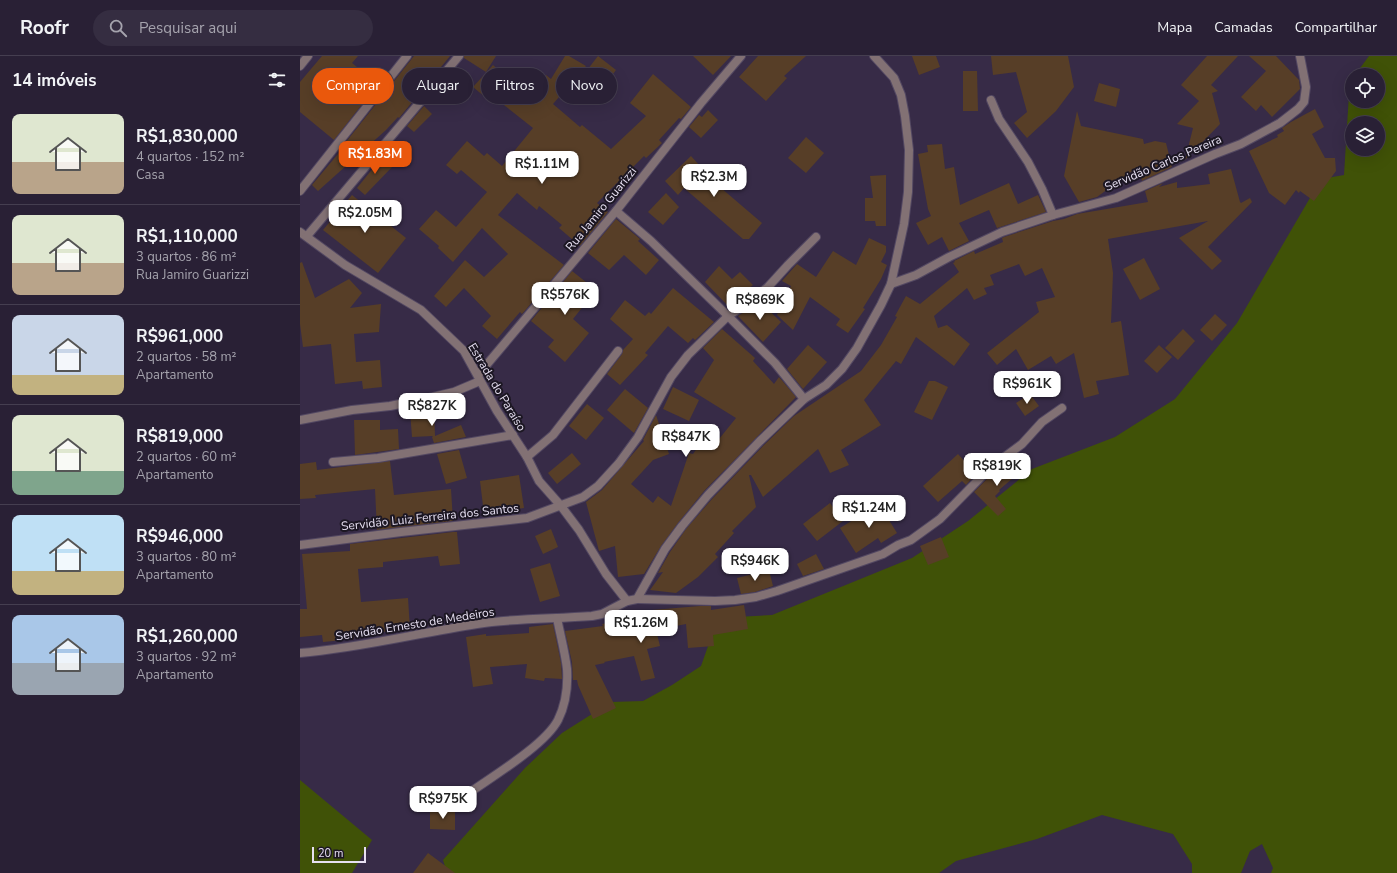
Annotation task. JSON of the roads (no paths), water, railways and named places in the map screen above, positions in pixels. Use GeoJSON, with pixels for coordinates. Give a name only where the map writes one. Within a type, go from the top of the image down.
{"type":"FeatureCollection","features":[{"type":"Feature","properties":{"kind":"street"},"geometry":{"type":"LineString","coordinates":[[300,66],[308,56]]}},
{"type":"Feature","properties":{"kind":"street"},"geometry":{"type":"LineString","coordinates":[[300,191],[407,56]]}},
{"type":"Feature","properties":{"kind":"street"},"geometry":{"type":"LineString","coordinates":[[303,234],[458,56]]}},
{"type":"Feature","properties":{"kind":"street","name":"Rua Jamiro Guarizzi"},"geometry":{"type":"LineString","coordinates":[[479,378],[616,212],[702,102],[741,56]]}},
{"type":"Feature","properties":{"kind":"street"},"geometry":{"type":"LineString","coordinates":[[637,600],[665,549],[682,526],[737,464],[804,399],[826,385],[842,369],[857,348],[891,284],[904,224],[908,192],[909,150],[906,116],[901,95],[894,78],[874,56]]}},
{"type":"Feature","properties":{"kind":"street","name":"Servidão Carlos Pereira"},"geometry":{"type":"LineString","coordinates":[[891,284],[916,275],[949,257],[1002,232],[1053,215],[1116,198],[1241,144],[1280,123],[1298,109],[1304,102],[1306,87],[1300,56]]}},
{"type":"Feature","properties":{"kind":"street"},"geometry":{"type":"LineString","coordinates":[[991,100],[999,119],[1028,162],[1053,215]]}},
{"type":"Feature","properties":{"kind":"street"},"geometry":{"type":"LineString","coordinates":[[616,212],[651,241],[728,316],[775,363],[804,399]]}},
{"type":"Feature","properties":{"kind":"street","name":"Estrada do Paraíso"},"geometry":{"type":"LineString","coordinates":[[303,234],[345,265],[421,310],[464,351],[497,411],[527,457],[539,480],[579,530],[606,574],[627,601]]}},
{"type":"Feature","properties":{"kind":"street","name":"Servidão Luiz Ferreira dos Santos"},"geometry":{"type":"LineString","coordinates":[[300,545],[527,518],[583,497],[593,490],[619,463],[638,437],[671,377],[688,355],[728,316],[748,303],[768,287],[816,237]]}},
{"type":"Feature","properties":{"kind":"street"},"geometry":{"type":"LineString","coordinates":[[527,457],[553,435],[618,351]]}},
{"type":"Feature","properties":{"kind":"street"},"geometry":{"type":"LineString","coordinates":[[300,420],[352,410],[390,406],[454,392],[479,378]]}},
{"type":"Feature","properties":{"kind":"street"},"geometry":{"type":"LineString","coordinates":[[627,601],[715,601],[756,597],[883,554],[898,545],[911,540],[940,519],[991,467],[1022,444],[1042,422],[1062,408]]}},
{"type":"Feature","properties":{"kind":"street"},"geometry":{"type":"LineString","coordinates":[[333,462],[378,458],[513,435]]}},
{"type":"Feature","properties":{"kind":"street","name":"Servidão Ernesto de Medeiros"},"geometry":{"type":"LineString","coordinates":[[300,653],[328,650],[422,632],[479,624],[582,617],[602,614],[627,601]]}},
{"type":"Feature","properties":{"kind":"street"},"geometry":{"type":"LineString","coordinates":[[469,793],[532,748],[551,730],[558,721],[566,698],[567,669],[557,618]]}}]}
